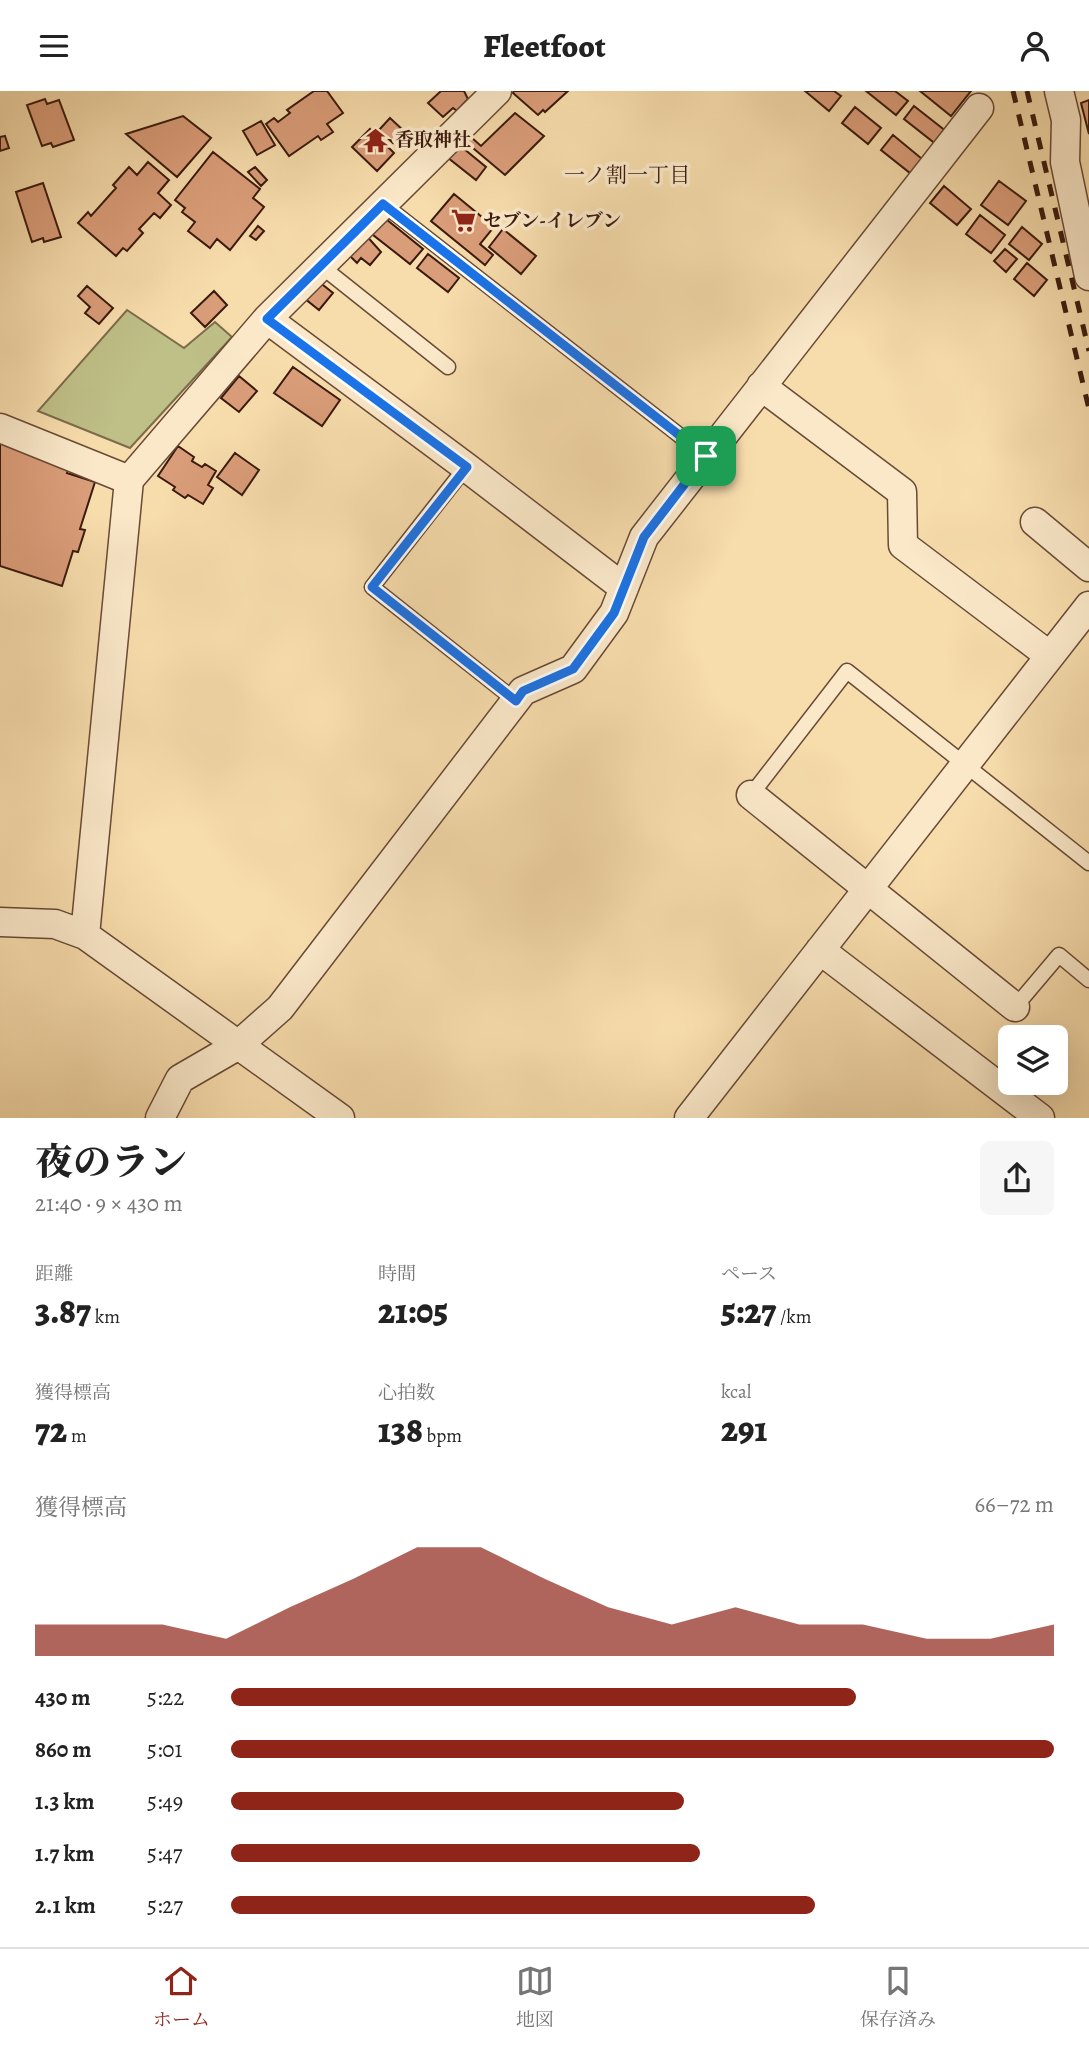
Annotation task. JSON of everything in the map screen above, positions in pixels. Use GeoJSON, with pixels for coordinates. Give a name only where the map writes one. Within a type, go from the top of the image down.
{"type":"FeatureCollection","features":[{"type":"Feature","properties":{"kind":"street"},"geometry":{"type":"LineString","coordinates":[[1059,91],[1066,120],[1065,162],[1089,276]]}},
{"type":"Feature","properties":{"kind":"street"},"geometry":{"type":"LineString","coordinates":[[85,935],[129,480],[267,319],[383,204],[482,96]]}},
{"type":"Feature","properties":{"kind":"street"},"geometry":{"type":"LineString","coordinates":[[160,1118],[180,1079],[237,1046],[280,1008],[523,691],[573,669],[614,613],[644,537],[978,99]]}},
{"type":"Feature","properties":{"kind":"street"},"geometry":{"type":"LineString","coordinates":[[267,319],[467,467],[624,588]]}},
{"type":"Feature","properties":{"kind":"street"},"geometry":{"type":"LineString","coordinates":[[761,386],[902,492],[903,545],[1050,656]]}},
{"type":"Feature","properties":{"kind":"street"},"geometry":{"type":"LineString","coordinates":[[0,428],[129,480]]}},
{"type":"Feature","properties":{"kind":"street"},"geometry":{"type":"LineString","coordinates":[[1035,522],[1089,567]]}},
{"type":"Feature","properties":{"kind":"street"},"geometry":{"type":"LineString","coordinates":[[689,1118],[1089,606]]}},
{"type":"Feature","properties":{"kind":"street"},"geometry":{"type":"LineString","coordinates":[[751,795],[1016,1007]]}},
{"type":"Feature","properties":{"kind":"street"},"geometry":{"type":"LineString","coordinates":[[0,922],[55,924],[85,935],[340,1118]]}},
{"type":"Feature","properties":{"kind":"street"},"geometry":{"type":"LineString","coordinates":[[820,950],[1040,1118]]}},
{"type":"Feature","properties":{"kind":"lane"},"geometry":{"type":"LineString","coordinates":[[383,204],[706,456]]}},
{"type":"Feature","properties":{"kind":"lane"},"geometry":{"type":"LineString","coordinates":[[321,266],[448,367]]}},
{"type":"Feature","properties":{"kind":"lane"},"geometry":{"type":"LineString","coordinates":[[467,467],[372,587],[516,701]]}},
{"type":"Feature","properties":{"kind":"lane"},"geometry":{"type":"LineString","coordinates":[[751,795],[847,671],[1089,863]]}},
{"type":"Feature","properties":{"kind":"lane"},"geometry":{"type":"LineString","coordinates":[[1016,1007],[1059,955],[1089,980]]}},
{"type":"Feature","properties":{"kind":"green space"},"geometry":{"type":"Polygon","coordinates":[[[127,310],[184,348],[215,322],[232,337],[130,448],[38,411],[127,310]]]}},
{"type":"Feature","properties":{"kind":"building"},"geometry":{"type":"Polygon","coordinates":[[[314,91],[327,91],[343,113],[327,124],[333,132],[321,140],[318,136],[289,156],[266,124],[274,118],[278,122],[290,113],[287,110],[314,91]]]}},
{"type":"Feature","properties":{"kind":"building"},"geometry":{"type":"Polygon","coordinates":[[[441,91],[464,91],[468,99],[457,111],[453,108],[443,117],[428,103],[441,91]]]}},
{"type":"Feature","properties":{"kind":"building"},"geometry":{"type":"Polygon","coordinates":[[[568,91],[538,115],[513,93],[568,91]]]}},
{"type":"Feature","properties":{"kind":"building"},"geometry":{"type":"Polygon","coordinates":[[[805,91],[834,91],[841,96],[829,111],[805,91]]]}},
{"type":"Feature","properties":{"kind":"building"},"geometry":{"type":"Polygon","coordinates":[[[866,91],[895,91],[908,101],[896,115],[866,91]]]}},
{"type":"Feature","properties":{"kind":"building"},"geometry":{"type":"Polygon","coordinates":[[[920,91],[971,91],[951,116],[920,91]]]}},
{"type":"Feature","properties":{"kind":"building"},"geometry":{"type":"Polygon","coordinates":[[[45,99],[47,104],[59,100],[74,140],[53,147],[51,143],[42,146],[27,105],[45,99]]]}},
{"type":"Feature","properties":{"kind":"building"},"geometry":{"type":"Polygon","coordinates":[[[1089,100],[1089,134],[1081,103],[1089,100]]]}},
{"type":"Feature","properties":{"kind":"building"},"geometry":{"type":"Polygon","coordinates":[[[914,106],[947,132],[937,145],[904,119],[914,106]]]}},
{"type":"Feature","properties":{"kind":"building"},"geometry":{"type":"Polygon","coordinates":[[[855,107],[881,128],[868,144],[842,123],[855,107]]]}},
{"type":"Feature","properties":{"kind":"building"},"geometry":{"type":"Polygon","coordinates":[[[515,113],[544,136],[505,175],[467,143],[471,137],[481,146],[515,113]]]}},
{"type":"Feature","properties":{"kind":"building"},"geometry":{"type":"Polygon","coordinates":[[[183,116],[211,138],[177,177],[126,134],[183,116]]]}},
{"type":"Feature","properties":{"kind":"building"},"geometry":{"type":"Polygon","coordinates":[[[390,118],[404,131],[393,143],[379,130],[390,118]]]}},
{"type":"Feature","properties":{"kind":"building"},"geometry":{"type":"Polygon","coordinates":[[[261,121],[275,145],[257,155],[243,131],[261,121]]]}},
{"type":"Feature","properties":{"kind":"building"},"geometry":{"type":"Polygon","coordinates":[[[370,129],[394,153],[377,171],[352,147],[370,129]]]}},
{"type":"Feature","properties":{"kind":"building"},"geometry":{"type":"Polygon","coordinates":[[[893,135],[927,163],[915,177],[881,150],[893,135]]]}},
{"type":"Feature","properties":{"kind":"building"},"geometry":{"type":"Polygon","coordinates":[[[5,136],[9,148],[0,151],[0,137],[5,136]]]}},
{"type":"Feature","properties":{"kind":"building"},"geometry":{"type":"Polygon","coordinates":[[[458,144],[486,167],[476,180],[447,157],[458,144]]]}},
{"type":"Feature","properties":{"kind":"building"},"geometry":{"type":"Polygon","coordinates":[[[213,152],[260,189],[253,198],[264,207],[230,250],[217,239],[210,248],[188,231],[195,222],[182,212],[185,208],[175,200],[213,152]]]}},
{"type":"Feature","properties":{"kind":"building"},"geometry":{"type":"Polygon","coordinates":[[[148,162],[169,180],[158,193],[171,205],[160,218],[154,213],[139,229],[143,233],[127,251],[123,248],[116,256],[78,223],[88,212],[91,216],[116,188],[113,185],[129,167],[137,175],[148,162]]]}},
{"type":"Feature","properties":{"kind":"building"},"geometry":{"type":"Polygon","coordinates":[[[255,167],[267,180],[261,186],[248,172],[255,167]]]}},
{"type":"Feature","properties":{"kind":"building"},"geometry":{"type":"Polygon","coordinates":[[[999,181],[1026,201],[1008,225],[981,205],[999,181]]]}},
{"type":"Feature","properties":{"kind":"building"},"geometry":{"type":"Polygon","coordinates":[[[43,183],[61,237],[32,242],[16,192],[43,183]]]}},
{"type":"Feature","properties":{"kind":"building"},"geometry":{"type":"Polygon","coordinates":[[[944,186],[971,209],[957,225],[930,203],[944,186]]]}},
{"type":"Feature","properties":{"kind":"building"},"geometry":{"type":"Polygon","coordinates":[[[454,194],[494,227],[480,244],[493,255],[485,265],[431,221],[454,194]]]}},
{"type":"Feature","properties":{"kind":"building"},"geometry":{"type":"Polygon","coordinates":[[[381,215],[423,249],[410,264],[368,231],[381,215]]]}},
{"type":"Feature","properties":{"kind":"building"},"geometry":{"type":"Polygon","coordinates":[[[980,215],[1005,235],[991,253],[966,234],[980,215]]]}},
{"type":"Feature","properties":{"kind":"building"},"geometry":{"type":"Polygon","coordinates":[[[258,226],[264,231],[256,240],[250,236],[258,226]]]}},
{"type":"Feature","properties":{"kind":"building"},"geometry":{"type":"Polygon","coordinates":[[[1022,227],[1042,244],[1029,260],[1009,244],[1022,227]]]}},
{"type":"Feature","properties":{"kind":"building"},"geometry":{"type":"Polygon","coordinates":[[[503,229],[536,256],[521,274],[489,247],[503,229]]]}},
{"type":"Feature","properties":{"kind":"building"},"geometry":{"type":"Polygon","coordinates":[[[364,233],[381,252],[370,265],[361,258],[357,263],[346,252],[364,233]]]}},
{"type":"Feature","properties":{"kind":"building"},"geometry":{"type":"Polygon","coordinates":[[[1005,249],[1017,259],[1006,272],[994,261],[1005,249]]]}},
{"type":"Feature","properties":{"kind":"building"},"geometry":{"type":"Polygon","coordinates":[[[428,254],[459,278],[448,292],[417,268],[428,254]]]}},
{"type":"Feature","properties":{"kind":"building"},"geometry":{"type":"Polygon","coordinates":[[[1027,263],[1047,280],[1034,296],[1014,279],[1027,263]]]}},
{"type":"Feature","properties":{"kind":"building"},"geometry":{"type":"Polygon","coordinates":[[[318,281],[333,293],[319,310],[304,298],[318,281]]]}},
{"type":"Feature","properties":{"kind":"building"},"geometry":{"type":"Polygon","coordinates":[[[87,286],[113,308],[99,324],[85,313],[90,307],[78,296],[87,286]]]}},
{"type":"Feature","properties":{"kind":"building"},"geometry":{"type":"Polygon","coordinates":[[[214,291],[227,305],[205,327],[191,313],[214,291]]]}},
{"type":"Feature","properties":{"kind":"building"},"geometry":{"type":"Polygon","coordinates":[[[293,367],[340,400],[322,426],[274,393],[293,367]]]}},
{"type":"Feature","properties":{"kind":"building"},"geometry":{"type":"Polygon","coordinates":[[[239,376],[257,391],[239,412],[221,398],[239,376]]]}},
{"type":"Feature","properties":{"kind":"building"},"geometry":{"type":"Polygon","coordinates":[[[0,440],[69,467],[67,473],[95,482],[80,529],[85,530],[78,552],[73,551],[62,586],[0,566],[0,440]]]}},
{"type":"Feature","properties":{"kind":"building"},"geometry":{"type":"Polygon","coordinates":[[[178,446],[194,457],[192,461],[202,467],[205,464],[216,471],[208,485],[213,488],[203,504],[188,495],[185,498],[173,490],[175,487],[158,476],[178,446]]]}},
{"type":"Feature","properties":{"kind":"building"},"geometry":{"type":"Polygon","coordinates":[[[235,453],[259,470],[242,495],[217,477],[235,453]]]}},
{"type":"Feature","properties":{"kind":"railway"},"geometry":{"type":"LineString","coordinates":[[1013,91],[1089,409]]}},
{"type":"Feature","properties":{"kind":"railway"},"geometry":{"type":"LineString","coordinates":[[1027,91],[1089,351]]}},
{"type":"Feature","properties":{"kind":"place","name":"香取神社"},"geometry":{"type":"Point","coordinates":[375,140]}},
{"type":"Feature","properties":{"kind":"place","name":"セブン-イレブン"},"geometry":{"type":"Point","coordinates":[463,221]}},
{"type":"Feature","properties":{"kind":"district","name":"一ノ割一丁目"},"geometry":{"type":"Point","coordinates":[627,175]}},
{"type":"Feature","properties":{"kind":"route"},"geometry":{"type":"LineString","coordinates":[[383,204],[706,456],[644,537],[614,613],[573,669],[523,691],[516,701],[372,587],[467,467],[267,319],[383,204]]}}]}
